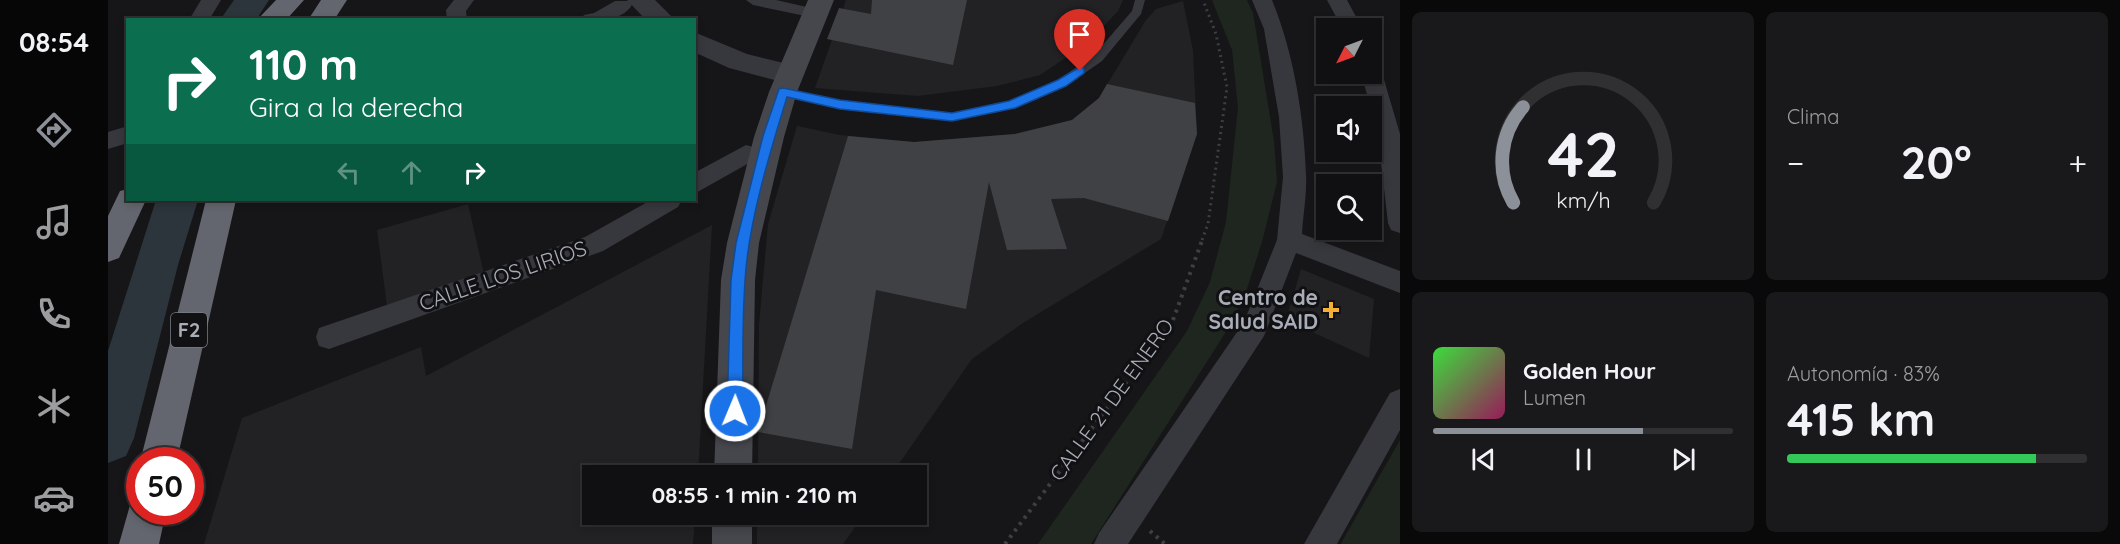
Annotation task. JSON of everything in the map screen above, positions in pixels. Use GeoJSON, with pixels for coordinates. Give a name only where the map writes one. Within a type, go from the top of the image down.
{"type":"FeatureCollection","features":[{"type":"Feature","properties":{"kind":"highway"},"geometry":{"type":"LineString","coordinates":[[272,18],[291,0]]}},
{"type":"Feature","properties":{"kind":"highway"},"geometry":{"type":"LineString","coordinates":[[322,18],[334,0]]}},
{"type":"Feature","properties":{"kind":"highway"},"geometry":{"type":"LineString","coordinates":[[108,249],[131,201]]}},
{"type":"Feature","properties":{"kind":"highway","name":"F2"},"geometry":{"type":"LineString","coordinates":[[161,447],[221,201]]}},
{"type":"Feature","properties":{"kind":"highway"},"geometry":{"type":"LineString","coordinates":[[139,544],[143,525]]}},
{"type":"Feature","properties":{"kind":"main road"},"geometry":{"type":"LineString","coordinates":[[733,465],[738,280],[743,243],[764,158],[787,83],[818,7]]}},
{"type":"Feature","properties":{"kind":"main road"},"geometry":{"type":"LineString","coordinates":[[732,525],[732,544]]}},
{"type":"Feature","properties":{"kind":"street"},"geometry":{"type":"LineString","coordinates":[[200,18],[211,0]]}},
{"type":"Feature","properties":{"kind":"street"},"geometry":{"type":"LineString","coordinates":[[457,18],[456,10],[464,0]]}},
{"type":"Feature","properties":{"kind":"street"},"geometry":{"type":"LineString","coordinates":[[753,0],[818,7]]}},
{"type":"Feature","properties":{"kind":"street"},"geometry":{"type":"LineString","coordinates":[[1110,544],[1255,328],[1289,240],[1295,177],[1290,117],[1274,29],[1262,0]]}},
{"type":"Feature","properties":{"kind":"street"},"geometry":{"type":"LineString","coordinates":[[1337,0],[1347,18]]}},
{"type":"Feature","properties":{"kind":"street"},"geometry":{"type":"LineString","coordinates":[[600,18],[629,6],[657,18]]}},
{"type":"Feature","properties":{"kind":"street"},"geometry":{"type":"LineString","coordinates":[[696,42],[787,83]]}},
{"type":"Feature","properties":{"kind":"street"},"geometry":{"type":"LineString","coordinates":[[696,61],[747,81],[787,83]]}},
{"type":"Feature","properties":{"kind":"street"},"geometry":{"type":"LineString","coordinates":[[1376,84],[1393,154],[1400,223]]}},
{"type":"Feature","properties":{"kind":"street"},"geometry":{"type":"LineString","coordinates":[[108,141],[126,135]]}},
{"type":"Feature","properties":{"kind":"street"},"geometry":{"type":"LineString","coordinates":[[696,184],[746,154],[764,158]]}},
{"type":"Feature","properties":{"kind":"street","name":"CALLE LOS LIRIOS"},"geometry":{"type":"LineString","coordinates":[[329,337],[594,244],[668,201]]}},
{"type":"Feature","properties":{"kind":"street"},"geometry":{"type":"LineString","coordinates":[[1289,240],[1400,282]]}},
{"type":"Feature","properties":{"kind":"street"},"geometry":{"type":"LineString","coordinates":[[1320,544],[1400,402]]}},
{"type":"Feature","properties":{"kind":"lane"},"geometry":{"type":"LineString","coordinates":[[787,83],[840,104],[952,117],[1011,105],[1062,83],[1098,58],[1137,12],[1140,0]]}},
{"type":"Feature","properties":{"kind":"path","name":"CALLE 21 DE ENERO"},"geometry":{"type":"LineString","coordinates":[[1005,544],[1173,320],[1204,235],[1208,224],[1227,87],[1216,34],[1203,0]]}},
{"type":"Feature","properties":{"kind":"shaded area"},"geometry":{"type":"Polygon","coordinates":[[[846,0],[1123,0],[1118,11],[1088,43],[1040,75],[997,86],[918,96],[815,88],[846,0]]]}},
{"type":"Feature","properties":{"kind":"shaded area"},"geometry":{"type":"Polygon","coordinates":[[[1212,0],[1247,0],[1253,13],[1274,141],[1277,182],[1262,242],[1246,292],[1229,327],[1091,544],[1038,544],[1187,331],[1210,282],[1226,222],[1238,108],[1232,50],[1212,0]]]}},
{"type":"Feature","properties":{"kind":"shaded area"},"geometry":{"type":"Polygon","coordinates":[[[1183,1],[1193,51],[1197,134],[1161,239],[1023,323],[972,359],[898,465],[758,465],[759,324],[768,224],[797,126],[840,135],[914,142],[1015,134],[1072,120],[1099,98],[1146,20],[1156,9],[1183,1]]]}},
{"type":"Feature","properties":{"kind":"shaded area"},"geometry":{"type":"Polygon","coordinates":[[[468,204],[484,274],[387,306],[377,230],[468,204]]]}},
{"type":"Feature","properties":{"kind":"shaded area"},"geometry":{"type":"Polygon","coordinates":[[[712,225],[699,465],[582,465],[582,525],[694,525],[693,544],[204,544],[242,418],[421,347],[426,376],[712,225]]]}},
{"type":"Feature","properties":{"kind":"shaded area","name":"Centro de Salud SAID"},"geometry":{"type":"Polygon","coordinates":[[[1301,269],[1374,299],[1369,358],[1286,320],[1301,269]]]}},
{"type":"Feature","properties":{"kind":"shaded area"},"geometry":{"type":"Polygon","coordinates":[[[1400,440],[1400,544],[1341,544],[1344,538],[1400,440]]]}},
{"type":"Feature","properties":{"kind":"shaded area"},"geometry":{"type":"Polygon","coordinates":[[[757,525],[857,525],[843,544],[757,544],[757,525]]]}},
{"type":"Feature","properties":{"kind":"building"},"geometry":{"type":"Polygon","coordinates":[[[872,0],[967,0],[953,65],[827,39],[839,8],[871,14],[872,0]]]}},
{"type":"Feature","properties":{"kind":"building"},"geometry":{"type":"Polygon","coordinates":[[[1107,84],[1195,103],[1197,134],[1168,221],[1084,198],[1051,199],[1067,249],[1007,250],[989,182],[966,309],[876,290],[852,449],[758,432],[848,136],[914,142],[1015,134],[1072,120],[1099,98],[1107,84]]]}},
{"type":"Feature","properties":{"kind":"waterway"},"geometry":{"type":"LineString","coordinates":[[238,18],[252,0]]}},
{"type":"Feature","properties":{"kind":"waterway"},"geometry":{"type":"LineString","coordinates":[[108,438],[156,265],[177,201]]}},
{"type":"Feature","properties":{"kind":"place","name":"Centro de Salud SAID"},"geometry":{"type":"Point","coordinates":[1331,310]}},
{"type":"Feature","properties":{"kind":"route"},"geometry":{"type":"LineString","coordinates":[[735,411],[738,280],[743,243],[769,136],[783,92],[840,104],[952,117],[1011,105],[1062,83],[1080,71]]}}]}
